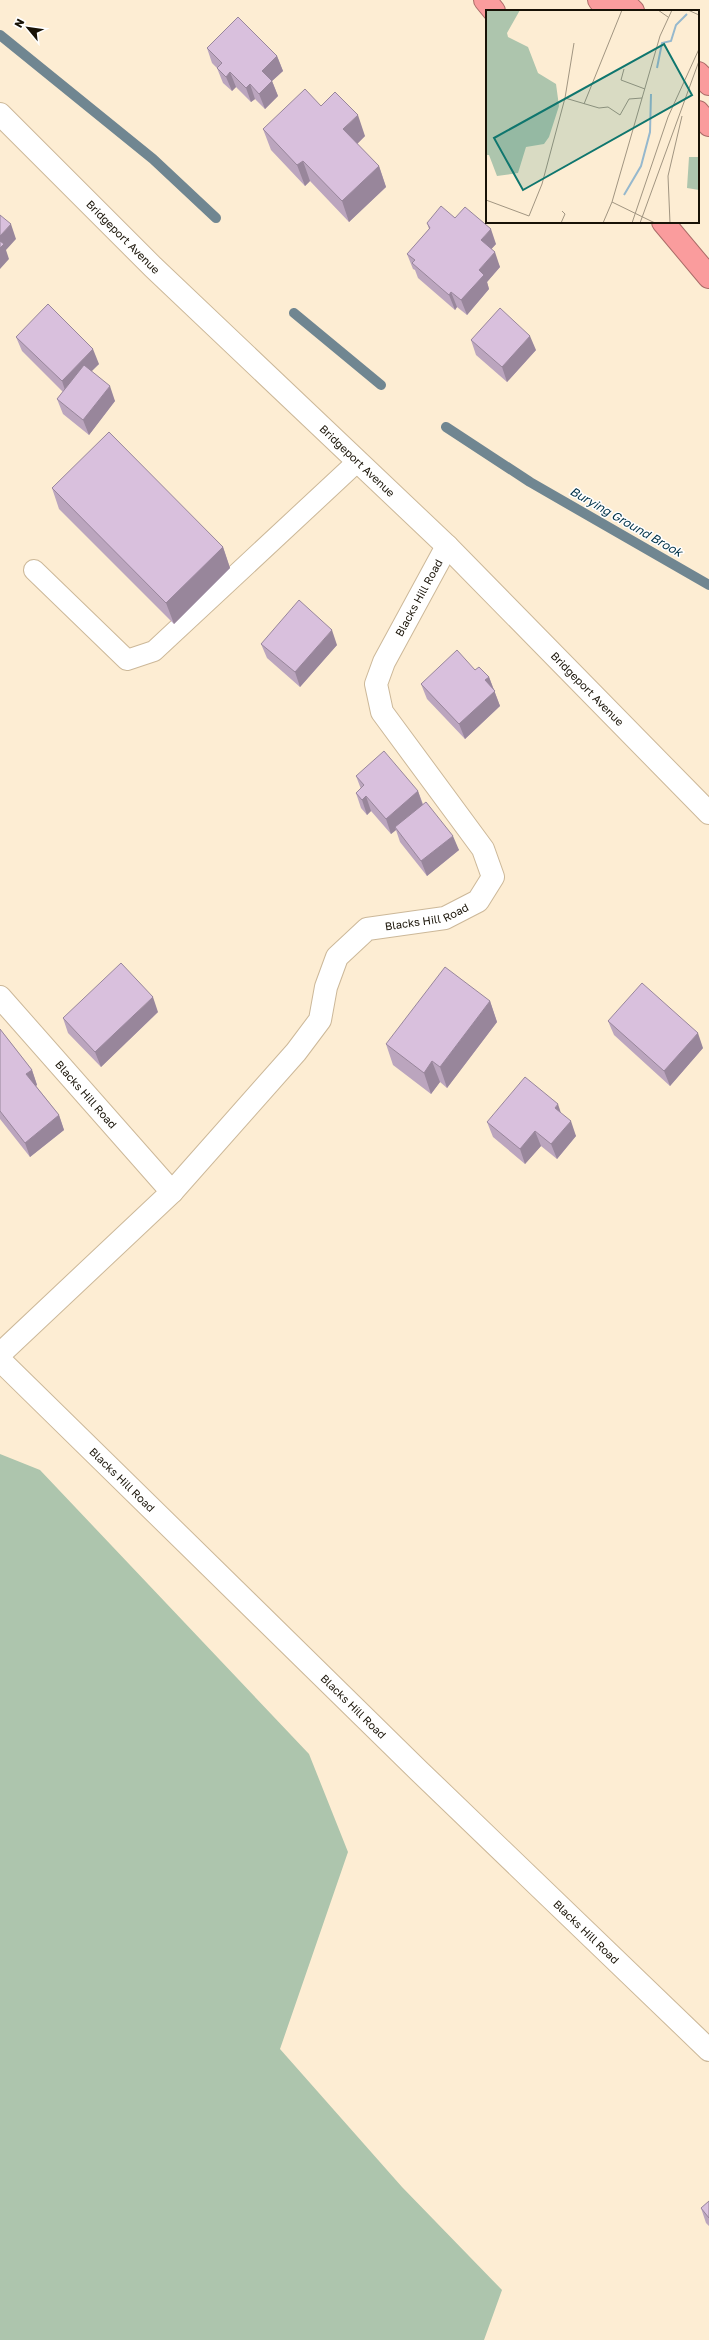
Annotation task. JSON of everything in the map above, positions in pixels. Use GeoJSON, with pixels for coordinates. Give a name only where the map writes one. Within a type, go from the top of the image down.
{"type":"FeatureCollection","features":[{"type":"Feature","properties":{"kind":"highway"},"geometry":{"type":"LineString","coordinates":[[485,0],[493,10]]}},
{"type":"Feature","properties":{"kind":"highway"},"geometry":{"type":"LineString","coordinates":[[599,0],[608,10]]}},
{"type":"Feature","properties":{"kind":"highway"},"geometry":{"type":"LineString","coordinates":[[622,0],[632,10]]}},
{"type":"Feature","properties":{"kind":"highway"},"geometry":{"type":"LineString","coordinates":[[699,74],[709,84]]}},
{"type":"Feature","properties":{"kind":"highway"},"geometry":{"type":"LineString","coordinates":[[699,113],[709,125]]}},
{"type":"Feature","properties":{"kind":"highway"},"geometry":{"type":"LineString","coordinates":[[664,223],[709,277]]}},
{"type":"Feature","properties":{"kind":"street","name":"Bridgeport Avenue"},"geometry":{"type":"LineString","coordinates":[[0,114],[152,267],[447,546],[709,813]]}},
{"type":"Feature","properties":{"kind":"street","name":"Blacks Hill Road"},"geometry":{"type":"LineString","coordinates":[[0,1354],[172,1192],[296,1052],[320,1020],[326,987],[337,957],[367,929],[445,918],[478,901],[493,877],[483,849],[382,712],[376,684],[384,662],[447,546]]}},
{"type":"Feature","properties":{"kind":"street","name":"Blacks Hill Road"},"geometry":{"type":"LineString","coordinates":[[0,997],[172,1192]]}},
{"type":"Feature","properties":{"kind":"street","name":"Blacks Hill Road"},"geometry":{"type":"LineString","coordinates":[[0,1360],[419,1771],[709,2050]]}},
{"type":"Feature","properties":{"kind":"lane"},"geometry":{"type":"LineString","coordinates":[[34,570],[127,660],[154,651],[358,461]]}},
{"type":"Feature","properties":{"kind":"green space"},"geometry":{"type":"Polygon","coordinates":[[[0,1454],[40,1470],[309,1754],[348,1852],[280,2049],[402,2187],[502,2290],[484,2340],[0,2340],[0,1454]]]}},
{"type":"Feature","properties":{"kind":"building"},"geometry":{"type":"Polygon","coordinates":[[[238,17],[277,56],[262,71],[272,81],[259,94],[250,84],[246,88],[230,72],[226,77],[217,68],[222,63],[207,48],[238,17]]]}},
{"type":"Feature","properties":{"kind":"building"},"geometry":{"type":"Polygon","coordinates":[[[305,89],[321,106],[335,92],[358,115],[343,129],[379,166],[342,201],[303,161],[297,165],[263,129],[305,89]]]}},
{"type":"Feature","properties":{"kind":"building"},"geometry":{"type":"Polygon","coordinates":[[[441,206],[455,218],[465,207],[491,229],[481,240],[495,252],[479,270],[484,275],[461,300],[451,292],[449,295],[412,263],[415,260],[407,254],[430,228],[427,223],[441,206]]]}},
{"type":"Feature","properties":{"kind":"building"},"geometry":{"type":"Polygon","coordinates":[[[0,215],[11,224],[0,236],[0,215]]]}},
{"type":"Feature","properties":{"kind":"building"},"geometry":{"type":"Polygon","coordinates":[[[0,241],[4,244],[0,248],[0,241]]]}},
{"type":"Feature","properties":{"kind":"building"},"geometry":{"type":"Polygon","coordinates":[[[48,304],[93,349],[62,381],[16,337],[48,304]]]}},
{"type":"Feature","properties":{"kind":"building"},"geometry":{"type":"Polygon","coordinates":[[[500,308],[530,336],[502,367],[471,340],[500,308]]]}},
{"type":"Feature","properties":{"kind":"building"},"geometry":{"type":"Polygon","coordinates":[[[84,365],[110,386],[83,420],[57,399],[84,365]]]}},
{"type":"Feature","properties":{"kind":"building"},"geometry":{"type":"Polygon","coordinates":[[[109,432],[223,547],[166,603],[52,488],[109,432]]]}},
{"type":"Feature","properties":{"kind":"building"},"geometry":{"type":"Polygon","coordinates":[[[299,600],[332,630],[295,672],[261,644],[299,600]]]}},
{"type":"Feature","properties":{"kind":"building"},"geometry":{"type":"Polygon","coordinates":[[[457,650],[475,670],[479,667],[489,677],[485,680],[495,691],[459,724],[421,684],[457,650]]]}},
{"type":"Feature","properties":{"kind":"building"},"geometry":{"type":"Polygon","coordinates":[[[384,751],[418,791],[386,819],[366,796],[362,800],[356,793],[364,785],[356,776],[384,751]]]}},
{"type":"Feature","properties":{"kind":"building"},"geometry":{"type":"Polygon","coordinates":[[[426,802],[453,836],[421,861],[395,827],[426,802]]]}},
{"type":"Feature","properties":{"kind":"building"},"geometry":{"type":"Polygon","coordinates":[[[121,963],[153,997],[95,1052],[63,1018],[121,963]]]}},
{"type":"Feature","properties":{"kind":"building"},"geometry":{"type":"Polygon","coordinates":[[[445,967],[490,1001],[440,1067],[432,1061],[424,1073],[386,1044],[445,967]]]}},
{"type":"Feature","properties":{"kind":"building"},"geometry":{"type":"Polygon","coordinates":[[[642,983],[698,1033],[664,1071],[608,1021],[642,983]]]}},
{"type":"Feature","properties":{"kind":"building"},"geometry":{"type":"Polygon","coordinates":[[[0,1029],[32,1070],[26,1074],[59,1115],[25,1143],[0,1111],[0,1029]]]}},
{"type":"Feature","properties":{"kind":"building"},"geometry":{"type":"Polygon","coordinates":[[[525,1077],[558,1104],[555,1108],[571,1121],[551,1144],[535,1131],[520,1149],[487,1122],[525,1077]]]}},
{"type":"Feature","properties":{"kind":"building"},"geometry":{"type":"Polygon","coordinates":[[[709,2201],[709,2218],[701,2208],[709,2201]]]}},
{"type":"Feature","properties":{"kind":"waterway"},"geometry":{"type":"LineString","coordinates":[[0,35],[153,159],[216,218]]}},
{"type":"Feature","properties":{"kind":"waterway"},"geometry":{"type":"LineString","coordinates":[[294,313],[381,385]]}},
{"type":"Feature","properties":{"kind":"waterway","name":"Burying Ground Brook"},"geometry":{"type":"LineString","coordinates":[[446,427],[530,482],[709,585]]}}]}
